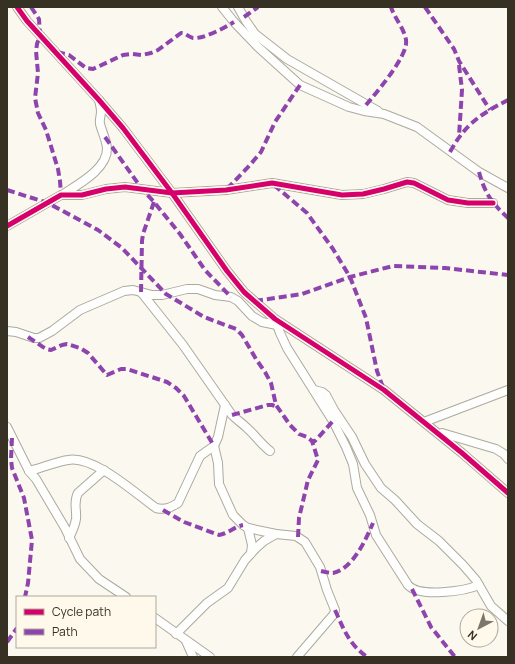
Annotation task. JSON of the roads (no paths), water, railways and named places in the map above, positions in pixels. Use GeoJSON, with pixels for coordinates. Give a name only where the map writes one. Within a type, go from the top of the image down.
{"type":"FeatureCollection","features":[{"type":"Feature","properties":{"kind":"street"},"geometry":{"type":"LineString","coordinates":[[17,7],[27,21],[123,128],[172,193],[227,271],[244,292],[276,322],[384,390],[462,452],[508,493]]}},
{"type":"Feature","properties":{"kind":"street"},"geometry":{"type":"LineString","coordinates":[[222,7],[258,47],[300,85],[349,107],[384,114]]}},
{"type":"Feature","properties":{"kind":"street"},"geometry":{"type":"LineString","coordinates":[[238,7],[255,34],[287,59],[384,114],[417,127],[479,172],[508,188]]}},
{"type":"Feature","properties":{"kind":"street"},"geometry":{"type":"LineString","coordinates":[[7,226],[61,195],[93,174],[105,160],[107,147],[100,123],[101,111],[99,100]]}},
{"type":"Feature","properties":{"kind":"street"},"geometry":{"type":"LineString","coordinates":[[61,195],[82,195],[106,189],[124,188],[172,193],[226,190],[272,183],[342,195],[364,194],[407,182],[414,183],[448,200],[468,203],[493,203]]}},
{"type":"Feature","properties":{"kind":"street"},"geometry":{"type":"LineString","coordinates":[[7,331],[39,338],[52,331],[80,310],[109,296],[124,291],[133,290],[152,295],[162,295],[187,289],[198,289],[215,295],[230,297],[238,301],[252,316],[262,322],[276,322]]}},
{"type":"Feature","properties":{"kind":"street"},"geometry":{"type":"LineString","coordinates":[[141,292],[183,345],[238,422],[246,427],[270,451]]}},
{"type":"Feature","properties":{"kind":"street"},"geometry":{"type":"LineString","coordinates":[[276,322],[287,348],[334,421],[353,464],[357,488],[370,515],[376,535],[410,588],[428,592],[454,591],[470,589],[479,585]]}},
{"type":"Feature","properties":{"kind":"street"},"geometry":{"type":"LineString","coordinates":[[314,390],[322,392],[326,395],[381,488],[403,508],[416,524],[439,541],[463,565],[476,580],[491,606],[508,621]]}},
{"type":"Feature","properties":{"kind":"street"},"geometry":{"type":"LineString","coordinates":[[424,422],[508,390]]}},
{"type":"Feature","properties":{"kind":"street"},"geometry":{"type":"LineString","coordinates":[[29,471],[69,459],[77,460],[104,470],[116,477],[156,508],[163,510],[171,508],[178,503],[200,456],[214,446],[218,437],[225,405]]}},
{"type":"Feature","properties":{"kind":"street"},"geometry":{"type":"LineString","coordinates":[[7,427],[29,471],[36,479],[80,559],[99,579],[124,596]]}},
{"type":"Feature","properties":{"kind":"street"},"geometry":{"type":"LineString","coordinates":[[436,431],[496,449],[504,454],[508,459]]}},
{"type":"Feature","properties":{"kind":"street"},"geometry":{"type":"LineString","coordinates":[[214,446],[218,464],[219,484],[228,506],[238,520],[248,528],[276,534],[296,536],[305,542],[320,567],[326,590],[336,610],[297,657]]}},
{"type":"Feature","properties":{"kind":"street"},"geometry":{"type":"LineString","coordinates":[[69,538],[76,518],[76,497],[104,470]]}},
{"type":"Feature","properties":{"kind":"street"},"geometry":{"type":"LineString","coordinates":[[248,528],[252,545],[251,554]]}},
{"type":"Feature","properties":{"kind":"street"},"geometry":{"type":"LineString","coordinates":[[176,634],[207,603],[228,588],[251,554],[264,541],[276,534]]}},
{"type":"Feature","properties":{"kind":"street"},"geometry":{"type":"LineString","coordinates":[[156,619],[210,657]]}},
{"type":"Feature","properties":{"kind":"street"},"geometry":{"type":"LineString","coordinates":[[186,640],[193,657]]}}]}
